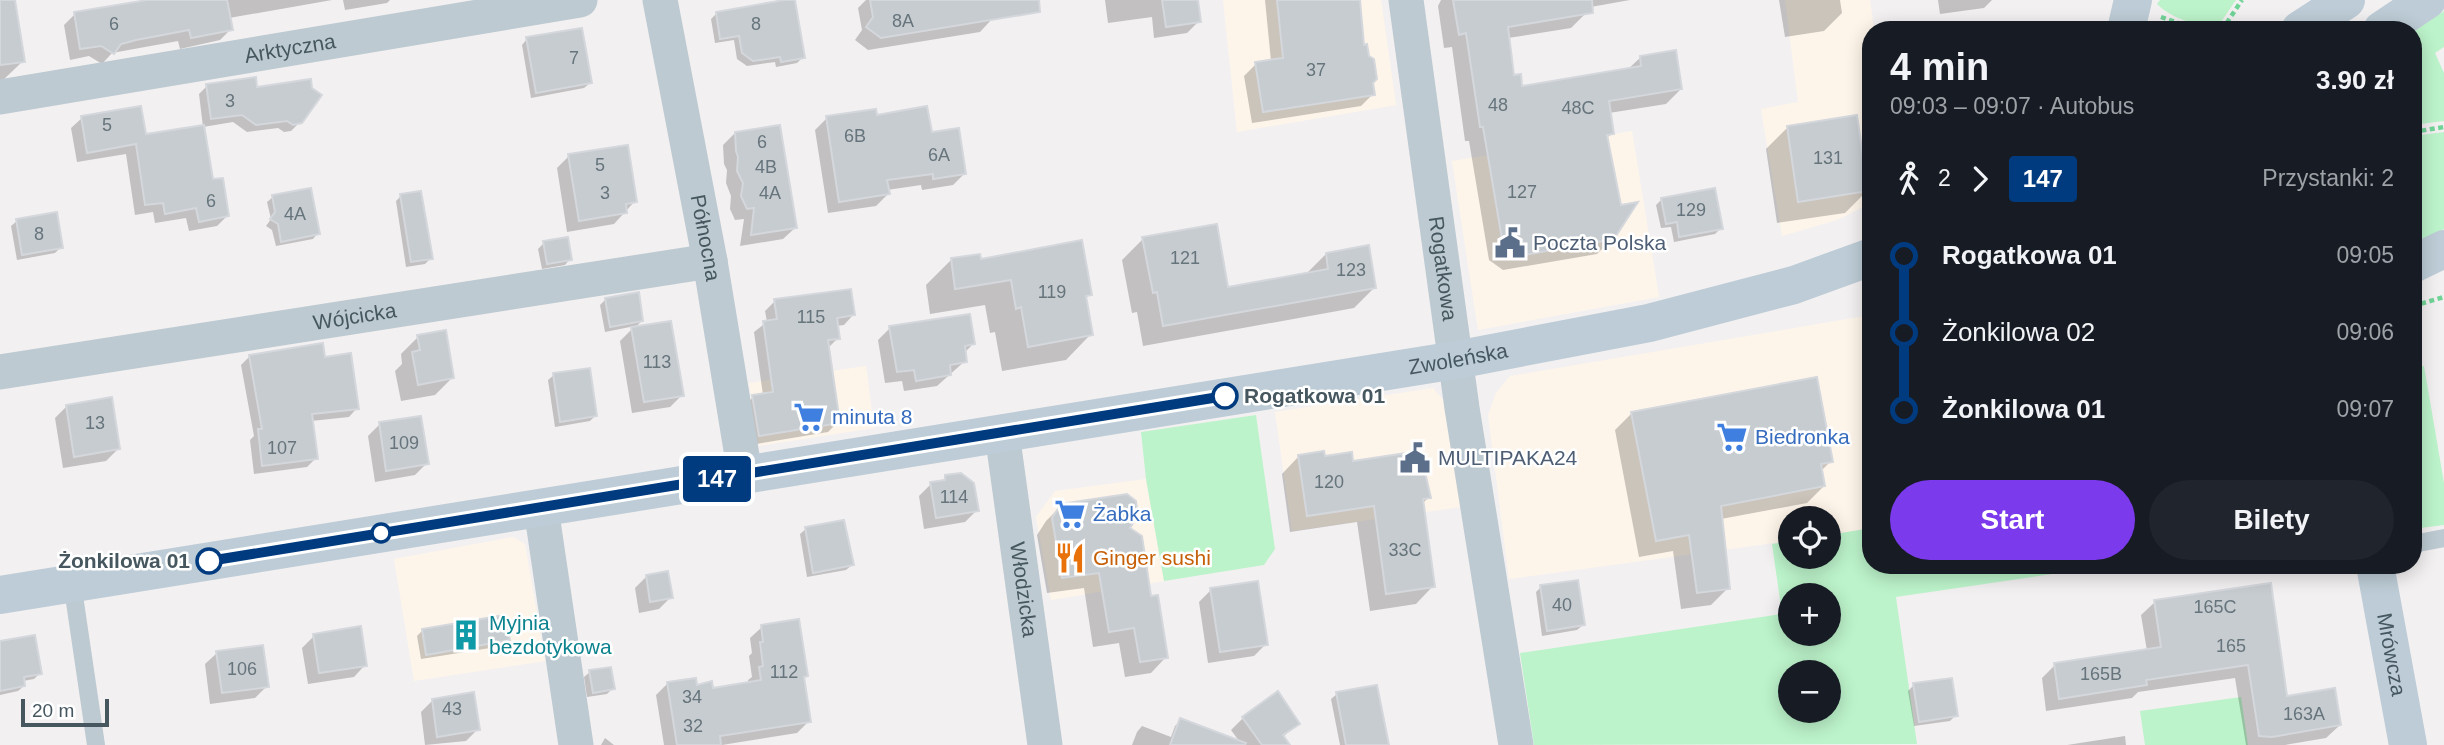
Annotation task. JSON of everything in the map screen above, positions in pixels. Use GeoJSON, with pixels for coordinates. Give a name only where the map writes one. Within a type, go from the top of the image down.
{"type":"FeatureCollection","features":[{"type":"Feature","properties":{"kind":"street","name":"Arktyczna"},"geometry":{"type":"LineString","coordinates":[[0,97],[580,0]]}},
{"type":"Feature","properties":{"kind":"street","name":"Północna"},"geometry":{"type":"LineString","coordinates":[[660,0],[710,261],[745,474]]}},
{"type":"Feature","properties":{"kind":"street","name":"Rogatkowa"},"geometry":{"type":"LineString","coordinates":[[1406,0],[1456,360],[1517,745]]}},
{"type":"Feature","properties":{"kind":"street"},"geometry":{"type":"LineString","coordinates":[[2314,21],[2346,0]]}},
{"type":"Feature","properties":{"kind":"street"},"geometry":{"type":"LineString","coordinates":[[2396,21],[2427,0]]}},
{"type":"Feature","properties":{"kind":"street"},"geometry":{"type":"LineString","coordinates":[[2422,260],[2444,249]]}},
{"type":"Feature","properties":{"kind":"street","name":"Zwoleńska"},"geometry":{"type":"LineString","coordinates":[[0,594],[1456,360],[1649,323],[1794,285],[1862,260]]}},
{"type":"Feature","properties":{"kind":"street","name":"Wójcicka"},"geometry":{"type":"LineString","coordinates":[[0,372],[710,261]]}},
{"type":"Feature","properties":{"kind":"street"},"geometry":{"type":"LineString","coordinates":[[2422,280],[2444,274]]}},
{"type":"Feature","properties":{"kind":"street","name":"Włodzicka"},"geometry":{"type":"LineString","coordinates":[[1002,433],[1045,745]]}},
{"type":"Feature","properties":{"kind":"street"},"geometry":{"type":"LineString","coordinates":[[541,508],[576,745]]}},
{"type":"Feature","properties":{"kind":"street","name":"Mrówcza"},"geometry":{"type":"LineString","coordinates":[[2377,574],[2408,745]]}},
{"type":"Feature","properties":{"kind":"lane"},"geometry":{"type":"LineString","coordinates":[[2422,542],[2444,538]]}},
{"type":"Feature","properties":{"kind":"lane"},"geometry":{"type":"LineString","coordinates":[[72,582],[96,745]]}},
{"type":"Feature","properties":{"kind":"path"},"geometry":{"type":"LineString","coordinates":[[2228,21],[2242,0]]}},
{"type":"Feature","properties":{"kind":"path"},"geometry":{"type":"LineString","coordinates":[[2136,14],[2163,21]]}},
{"type":"Feature","properties":{"kind":"path"},"geometry":{"type":"LineString","coordinates":[[2422,131],[2444,127]]}},
{"type":"Feature","properties":{"kind":"path"},"geometry":{"type":"LineString","coordinates":[[2422,303],[2444,297]]}},
{"type":"Feature","properties":{"kind":"shaded area"},"geometry":{"type":"Polygon","coordinates":[[[1223,0],[1381,0],[1396,105],[1237,132],[1223,0]]]}},
{"type":"Feature","properties":{"kind":"shaded area"},"geometry":{"type":"Polygon","coordinates":[[[1785,0],[1870,0],[1873,21],[1862,21],[1862,208],[1837,220],[1782,236],[1761,109],[1798,102],[1785,0]]]}},
{"type":"Feature","properties":{"kind":"shaded area"},"geometry":{"type":"Polygon","coordinates":[[[1632,131],[1659,297],[1478,330],[1452,161],[1632,131]]]}},
{"type":"Feature","properties":{"kind":"shaded area"},"geometry":{"type":"Polygon","coordinates":[[[1862,317],[1862,530],[1841,533],[1841,506],[1778,506],[1778,543],[1509,579],[1488,415],[1496,393],[1510,376],[1862,317]]]}},
{"type":"Feature","properties":{"kind":"shaded area"},"geometry":{"type":"Polygon","coordinates":[[[866,366],[874,428],[759,446],[749,383],[866,366]]]}},
{"type":"Feature","properties":{"kind":"shaded area"},"geometry":{"type":"Polygon","coordinates":[[[1433,388],[1445,402],[1461,507],[1292,531],[1275,412],[1433,388]]]}},
{"type":"Feature","properties":{"kind":"shaded area"},"geometry":{"type":"Polygon","coordinates":[[[1146,479],[1164,581],[1051,600],[1036,517],[1055,491],[1146,479]]]}},
{"type":"Feature","properties":{"kind":"shaded area"},"geometry":{"type":"Polygon","coordinates":[[[513,537],[525,544],[545,661],[414,681],[394,559],[513,537]]]}},
{"type":"Feature","properties":{"kind":"green space"},"geometry":{"type":"Polygon","coordinates":[[[2160,0],[2236,0],[2222,21],[2188,21],[2163,10],[2157,4],[2160,0]]]}},
{"type":"Feature","properties":{"kind":"green space"},"geometry":{"type":"Polygon","coordinates":[[[2444,11],[2444,47],[2435,53],[2444,73],[2444,121],[2422,124],[2422,26],[2444,11]]]}},
{"type":"Feature","properties":{"kind":"green space"},"geometry":{"type":"Polygon","coordinates":[[[2444,132],[2444,229],[2422,241],[2422,135],[2444,132]]]}},
{"type":"Feature","properties":{"kind":"green space"},"geometry":{"type":"Polygon","coordinates":[[[2422,366],[2444,483],[2444,525],[2422,528],[2422,366]]]}},
{"type":"Feature","properties":{"kind":"green space"},"geometry":{"type":"Polygon","coordinates":[[[1256,415],[1275,549],[1264,565],[1164,581],[1146,479],[1141,432],[1256,415]]]}},
{"type":"Feature","properties":{"kind":"green space"},"geometry":{"type":"Polygon","coordinates":[[[1862,530],[1862,574],[2052,574],[1896,597],[1917,744],[1534,745],[1520,653],[1778,615],[1778,646],[1841,646],[1841,583],[1778,583],[1778,586],[1772,544],[1778,543],[1778,569],[1841,569],[1841,533],[1862,530]]]}},
{"type":"Feature","properties":{"kind":"green space"},"geometry":{"type":"Polygon","coordinates":[[[2241,697],[2248,745],[2145,745],[2140,711],[2241,697]]]}},
{"type":"Feature","properties":{"kind":"building"},"geometry":{"type":"Polygon","coordinates":[[[0,0],[15,0],[25,62],[0,65],[0,0]]]}},
{"type":"Feature","properties":{"kind":"building"},"geometry":{"type":"Polygon","coordinates":[[[147,0],[227,0],[233,30],[191,38],[189,30],[136,40],[121,44],[114,54],[101,46],[80,49],[74,12],[147,0]]]}},
{"type":"Feature","properties":{"kind":"building"},"geometry":{"type":"Polygon","coordinates":[[[795,0],[805,58],[781,62],[780,57],[753,61],[742,53],[739,36],[720,39],[716,12],[795,0]]]}},
{"type":"Feature","properties":{"kind":"building"},"geometry":{"type":"Polygon","coordinates":[[[870,0],[1039,0],[1040,12],[881,38],[866,27],[873,17],[870,0]]]}},
{"type":"Feature","properties":{"kind":"building"},"geometry":{"type":"Polygon","coordinates":[[[1162,0],[1198,0],[1201,22],[1166,27],[1162,0]]]}},
{"type":"Feature","properties":{"kind":"building"},"geometry":{"type":"Polygon","coordinates":[[[1277,0],[1360,0],[1364,45],[1367,44],[1369,56],[1374,59],[1377,79],[1373,83],[1375,95],[1263,112],[1255,62],[1283,58],[1277,0]]]}},
{"type":"Feature","properties":{"kind":"building"},"geometry":{"type":"Polygon","coordinates":[[[1453,0],[1592,0],[1593,13],[1508,27],[1514,75],[1521,74],[1522,86],[1641,66],[1640,56],[1676,50],[1682,89],[1609,101],[1614,134],[1607,135],[1621,205],[1638,202],[1614,239],[1518,256],[1503,245],[1483,127],[1480,127],[1466,33],[1459,35],[1453,0]]]}},
{"type":"Feature","properties":{"kind":"building"},"geometry":{"type":"Polygon","coordinates":[[[582,28],[592,83],[536,93],[526,37],[582,28]]]}},
{"type":"Feature","properties":{"kind":"building"},"geometry":{"type":"Polygon","coordinates":[[[256,77],[257,87],[311,79],[312,88],[322,95],[302,123],[293,125],[287,121],[256,125],[242,115],[211,119],[206,84],[256,77]]]}},
{"type":"Feature","properties":{"kind":"building"},"geometry":{"type":"Polygon","coordinates":[[[141,106],[146,134],[204,125],[213,179],[223,178],[229,216],[199,222],[196,208],[165,214],[163,203],[145,205],[136,144],[87,153],[81,116],[141,106]]]}},
{"type":"Feature","properties":{"kind":"building"},"geometry":{"type":"Polygon","coordinates":[[[927,106],[932,132],[959,128],[966,174],[933,179],[933,174],[887,180],[890,194],[839,202],[826,116],[876,109],[877,115],[927,106]]]}},
{"type":"Feature","properties":{"kind":"building"},"geometry":{"type":"Polygon","coordinates":[[[1857,115],[1862,150],[1862,192],[1798,202],[1787,126],[1857,115]]]}},
{"type":"Feature","properties":{"kind":"building"},"geometry":{"type":"Polygon","coordinates":[[[780,125],[797,228],[751,235],[754,208],[747,209],[741,196],[743,183],[737,171],[735,132],[780,125]]]}},
{"type":"Feature","properties":{"kind":"building"},"geometry":{"type":"Polygon","coordinates":[[[628,145],[637,202],[626,204],[627,213],[579,221],[568,154],[628,145]]]}},
{"type":"Feature","properties":{"kind":"building"},"geometry":{"type":"Polygon","coordinates":[[[311,188],[320,234],[281,242],[278,224],[270,219],[275,212],[272,195],[311,188]]]}},
{"type":"Feature","properties":{"kind":"building"},"geometry":{"type":"Polygon","coordinates":[[[1715,188],[1723,229],[1679,237],[1677,222],[1666,224],[1661,198],[1715,188]]]}},
{"type":"Feature","properties":{"kind":"building"},"geometry":{"type":"Polygon","coordinates":[[[421,191],[433,259],[411,262],[400,194],[421,191]]]}},
{"type":"Feature","properties":{"kind":"building"},"geometry":{"type":"Polygon","coordinates":[[[57,212],[63,248],[22,255],[16,219],[57,212]]]}},
{"type":"Feature","properties":{"kind":"building"},"geometry":{"type":"Polygon","coordinates":[[[1217,224],[1228,287],[1328,269],[1326,253],[1369,245],[1376,288],[1163,326],[1157,292],[1153,293],[1142,237],[1217,224]]]}},
{"type":"Feature","properties":{"kind":"building"},"geometry":{"type":"Polygon","coordinates":[[[568,237],[572,260],[547,264],[543,241],[568,237]]]}},
{"type":"Feature","properties":{"kind":"building"},"geometry":{"type":"Polygon","coordinates":[[[1082,240],[1092,295],[1086,296],[1093,335],[1028,347],[1021,307],[1016,309],[1011,280],[955,289],[951,258],[980,254],[981,259],[1082,240]]]}},
{"type":"Feature","properties":{"kind":"building"},"geometry":{"type":"Polygon","coordinates":[[[851,289],[855,315],[837,318],[840,339],[828,340],[840,423],[759,436],[752,395],[773,392],[763,321],[777,319],[774,299],[851,289]]]}},
{"type":"Feature","properties":{"kind":"building"},"geometry":{"type":"Polygon","coordinates":[[[639,292],[643,321],[610,327],[605,298],[639,292]]]}},
{"type":"Feature","properties":{"kind":"building"},"geometry":{"type":"Polygon","coordinates":[[[970,314],[975,344],[965,346],[967,362],[950,365],[951,375],[916,381],[914,370],[897,372],[889,326],[970,314]]]}},
{"type":"Feature","properties":{"kind":"building"},"geometry":{"type":"Polygon","coordinates":[[[671,321],[684,396],[644,402],[631,327],[671,321]]]}},
{"type":"Feature","properties":{"kind":"building"},"geometry":{"type":"Polygon","coordinates":[[[446,330],[454,378],[418,385],[412,352],[420,350],[417,335],[446,330]]]}},
{"type":"Feature","properties":{"kind":"building"},"geometry":{"type":"Polygon","coordinates":[[[323,343],[325,357],[351,353],[359,409],[312,414],[318,459],[262,466],[258,429],[262,429],[249,355],[323,343]]]}},
{"type":"Feature","properties":{"kind":"building"},"geometry":{"type":"Polygon","coordinates":[[[590,368],[597,416],[560,422],[553,373],[590,368]]]}},
{"type":"Feature","properties":{"kind":"building","name":"Biedronka"},"geometry":{"type":"Polygon","coordinates":[[[1817,377],[1833,462],[1821,464],[1825,486],[1721,506],[1730,589],[1697,593],[1689,535],[1656,541],[1631,412],[1817,377]]]}},
{"type":"Feature","properties":{"kind":"building"},"geometry":{"type":"Polygon","coordinates":[[[112,397],[120,449],[74,457],[66,405],[112,397]]]}},
{"type":"Feature","properties":{"kind":"building"},"geometry":{"type":"Polygon","coordinates":[[[421,416],[429,464],[386,471],[379,422],[421,416]]]}},
{"type":"Feature","properties":{"kind":"building"},"geometry":{"type":"Polygon","coordinates":[[[1324,451],[1325,456],[1352,452],[1353,461],[1420,451],[1431,498],[1423,499],[1435,587],[1386,594],[1374,506],[1307,516],[1298,455],[1324,451]]]}},
{"type":"Feature","properties":{"kind":"building"},"geometry":{"type":"Polygon","coordinates":[[[961,473],[974,483],[979,511],[936,518],[930,482],[945,480],[945,475],[961,473]]]}},
{"type":"Feature","properties":{"kind":"building"},"geometry":{"type":"Polygon","coordinates":[[[1127,494],[1136,501],[1138,515],[1130,528],[1142,536],[1151,596],[1158,595],[1168,658],[1140,662],[1134,628],[1109,632],[1099,573],[1062,578],[1052,518],[1061,504],[1127,494]]]}},
{"type":"Feature","properties":{"kind":"building"},"geometry":{"type":"Polygon","coordinates":[[[844,520],[854,565],[813,573],[805,527],[844,520]]]}},
{"type":"Feature","properties":{"kind":"building"},"geometry":{"type":"Polygon","coordinates":[[[668,571],[673,598],[650,602],[646,575],[668,571]]]}},
{"type":"Feature","properties":{"kind":"building"},"geometry":{"type":"Polygon","coordinates":[[[1578,580],[1585,625],[1547,631],[1540,585],[1578,580]]]}},
{"type":"Feature","properties":{"kind":"building"},"geometry":{"type":"Polygon","coordinates":[[[1258,581],[1268,645],[1220,652],[1210,588],[1258,581]]]}},
{"type":"Feature","properties":{"kind":"building"},"geometry":{"type":"Polygon","coordinates":[[[2271,583],[2287,696],[2335,688],[2341,725],[2272,737],[2259,736],[2248,665],[2146,680],[2147,685],[2059,699],[2054,663],[2161,647],[2154,600],[2271,583]]]}},
{"type":"Feature","properties":{"kind":"building","name":"Myjnia bezdotykowa"},"geometry":{"type":"Polygon","coordinates":[[[505,615],[510,640],[426,655],[422,629],[505,615]]]}},
{"type":"Feature","properties":{"kind":"building"},"geometry":{"type":"Polygon","coordinates":[[[799,619],[808,676],[804,677],[811,722],[720,736],[721,745],[677,745],[667,682],[696,678],[697,685],[712,681],[713,688],[761,680],[761,625],[799,619]]]}},
{"type":"Feature","properties":{"kind":"building"},"geometry":{"type":"Polygon","coordinates":[[[361,626],[367,666],[319,673],[313,634],[361,626]]]}},
{"type":"Feature","properties":{"kind":"building"},"geometry":{"type":"Polygon","coordinates":[[[35,635],[42,674],[24,677],[25,686],[0,691],[0,641],[35,635]]]}},
{"type":"Feature","properties":{"kind":"building"},"geometry":{"type":"Polygon","coordinates":[[[263,645],[269,687],[222,693],[216,651],[263,645]]]}},
{"type":"Feature","properties":{"kind":"building"},"geometry":{"type":"Polygon","coordinates":[[[611,667],[615,689],[593,693],[589,670],[611,667]]]}},
{"type":"Feature","properties":{"kind":"building"},"geometry":{"type":"Polygon","coordinates":[[[1952,678],[1958,716],[1919,722],[1913,683],[1952,678]]]}},
{"type":"Feature","properties":{"kind":"building"},"geometry":{"type":"Polygon","coordinates":[[[1377,685],[1389,745],[1346,745],[1336,692],[1377,685]]]}},
{"type":"Feature","properties":{"kind":"building"},"geometry":{"type":"Polygon","coordinates":[[[1278,691],[1300,724],[1283,735],[1290,745],[1262,745],[1242,717],[1278,691]]]}},
{"type":"Feature","properties":{"kind":"building"},"geometry":{"type":"Polygon","coordinates":[[[474,692],[480,730],[437,737],[432,699],[474,692]]]}},
{"type":"Feature","properties":{"kind":"building"},"geometry":{"type":"Polygon","coordinates":[[[1180,718],[1246,743],[1170,745],[1180,718]]]}},
{"type":"Feature","properties":{"kind":"bus line","name":"147"},"geometry":{"type":"LineString","coordinates":[[209,561],[1225,396]]}},
{"type":"Feature","properties":{"kind":"place","name":"Poczta Polska"},"geometry":{"type":"Point","coordinates":[1510,243]}},
{"type":"Feature","properties":{"kind":"place","name":"Rogatkowa 01"},"geometry":{"type":"Point","coordinates":[1225,396]}},
{"type":"Feature","properties":{"kind":"place","name":"minuta 8"},"geometry":{"type":"Point","coordinates":[809,417]}},
{"type":"Feature","properties":{"kind":"place","name":"Biedronka"},"geometry":{"type":"Point","coordinates":[1732,437]}},
{"type":"Feature","properties":{"kind":"place","name":"MULTIPAKA24"},"geometry":{"type":"Point","coordinates":[1415,458]}},
{"type":"Feature","properties":{"kind":"place","name":"Żabka"},"geometry":{"type":"Point","coordinates":[1070,514]}},
{"type":"Feature","properties":{"kind":"place","name":"Ginger sushi"},"geometry":{"type":"Point","coordinates":[1070,558]}},
{"type":"Feature","properties":{"kind":"place","name":"Żonkilowa 01"},"geometry":{"type":"Point","coordinates":[209,561]}},
{"type":"Feature","properties":{"kind":"place","name":"Myjnia bezdotykowa"},"geometry":{"type":"Point","coordinates":[466,635]}}]}
